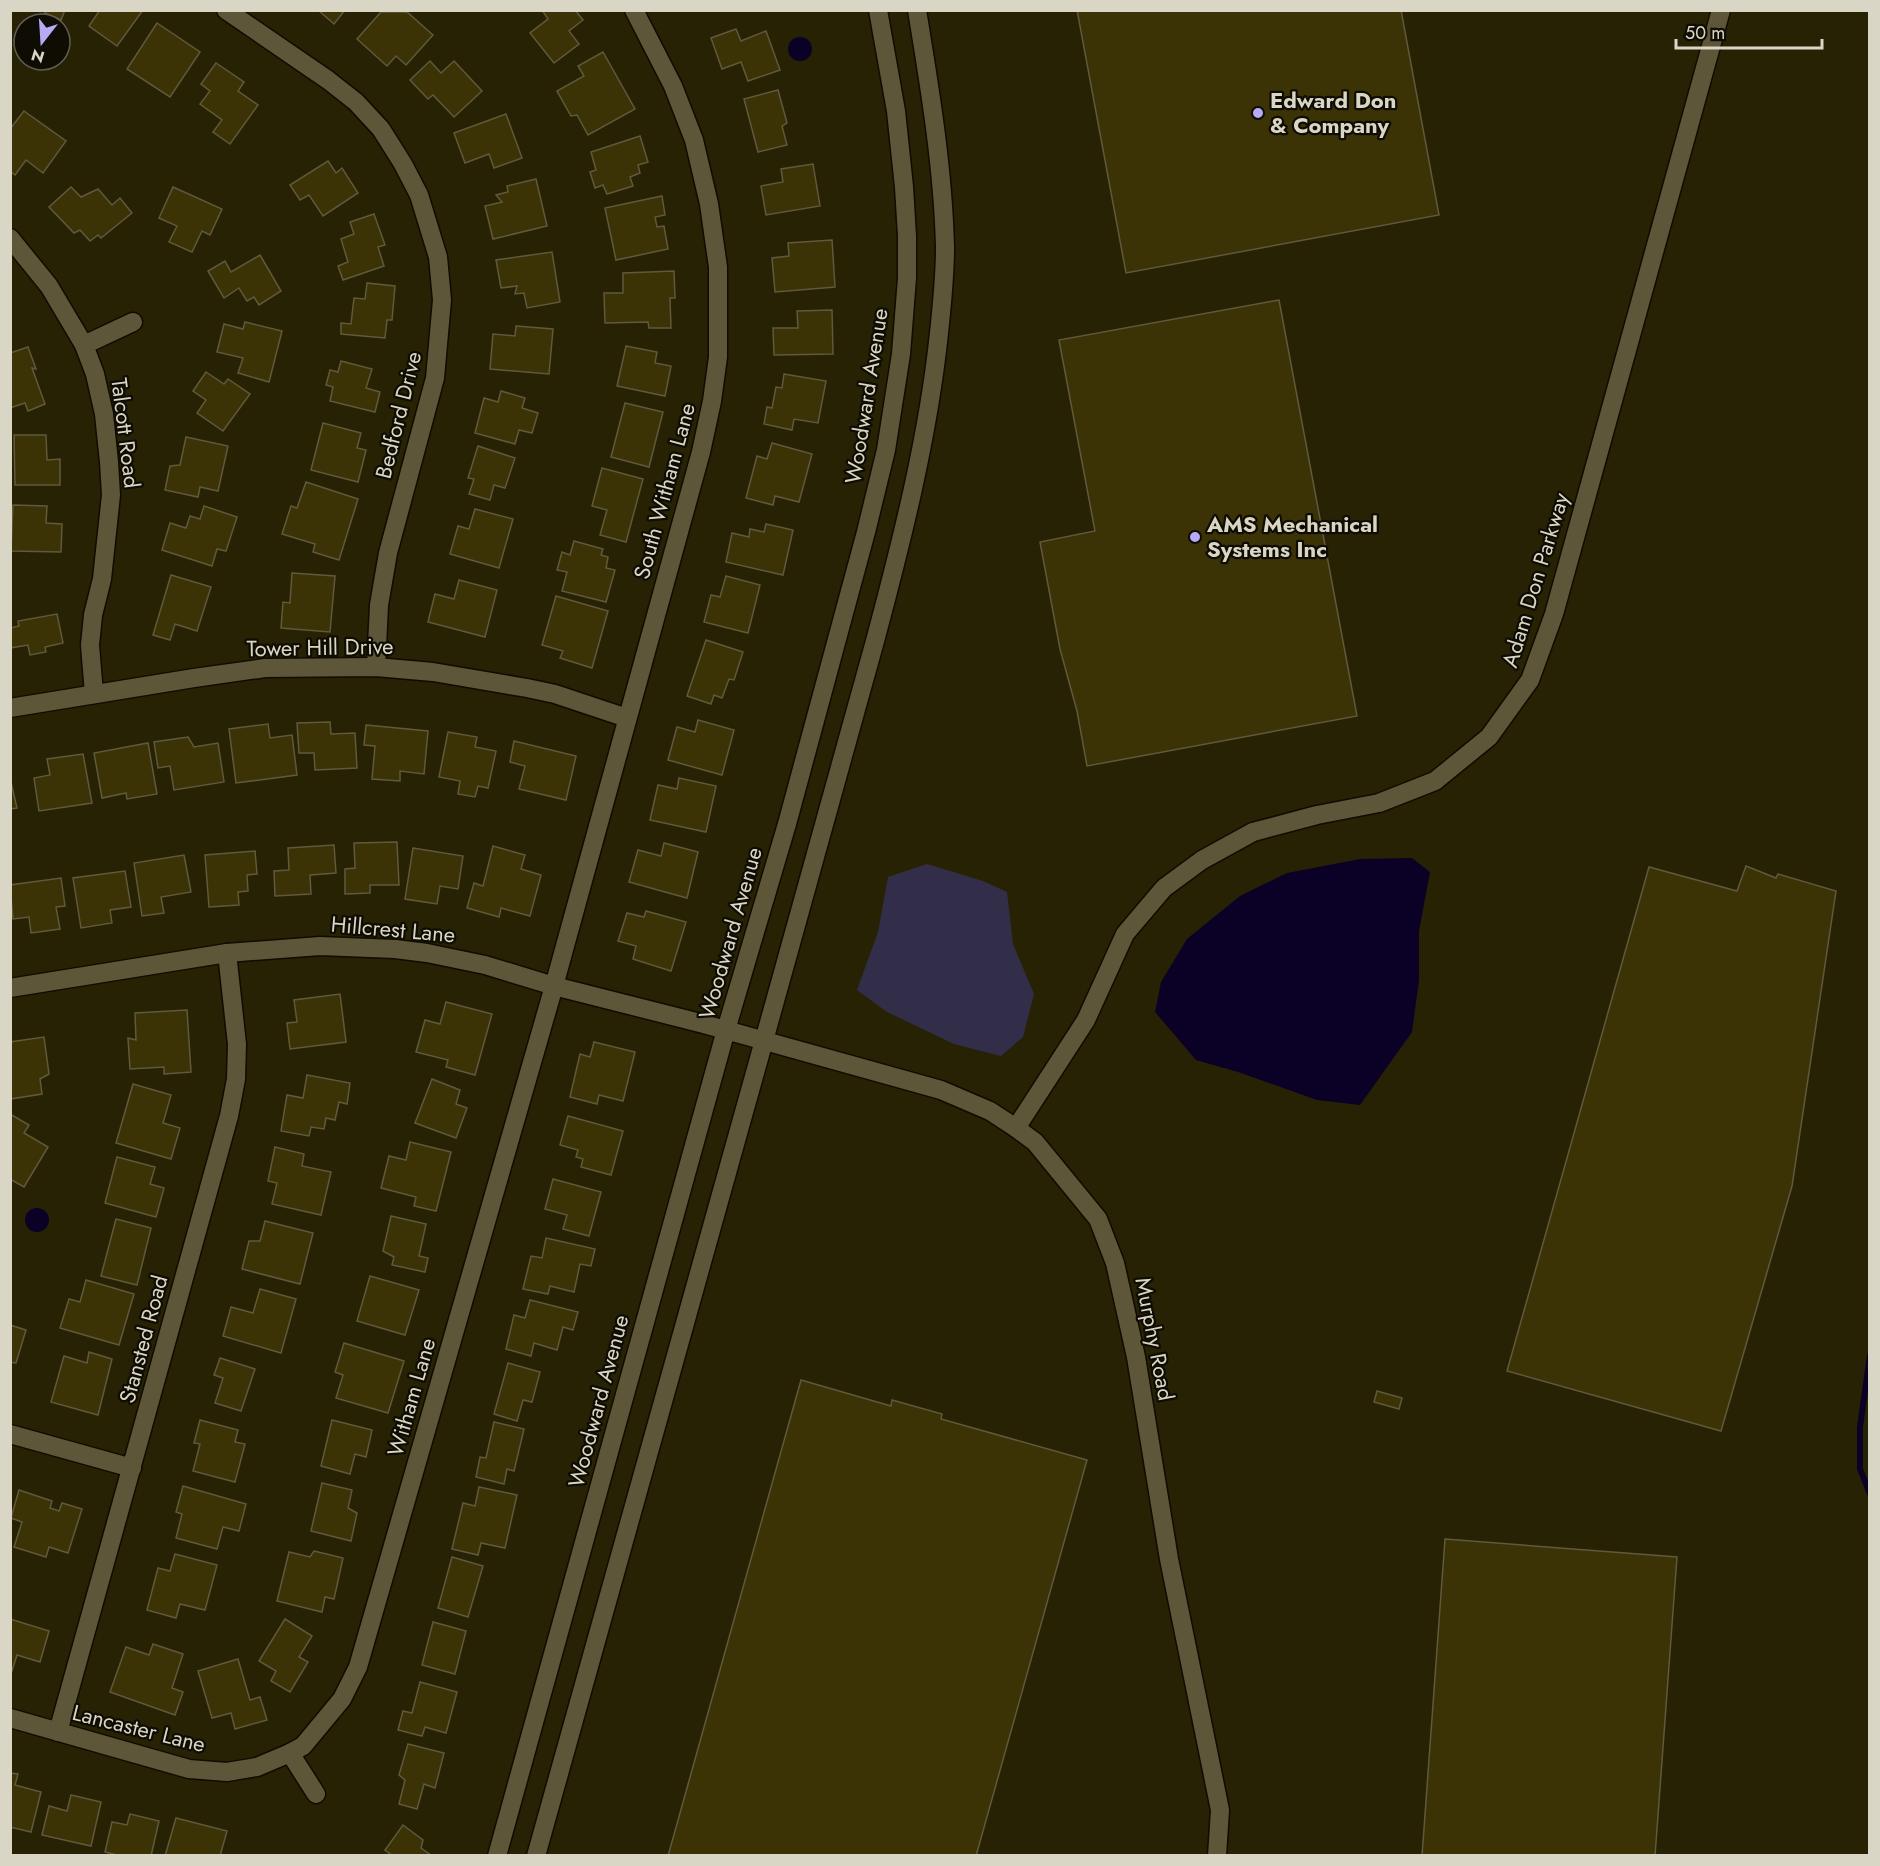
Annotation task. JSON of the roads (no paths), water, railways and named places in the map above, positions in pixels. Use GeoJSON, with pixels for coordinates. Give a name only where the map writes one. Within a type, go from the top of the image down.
{"type":"FeatureCollection","features":[{"type":"Feature","properties":{"kind":"street","name":"Bedford Drive"},"geometry":{"type":"LineString","coordinates":[[226,10],[328,80],[356,102],[381,129],[419,195],[438,257],[442,300],[435,378],[386,562],[379,605],[376,668]]}},
{"type":"Feature","properties":{"kind":"street","name":"South Witham Lane"},"geometry":{"type":"LineString","coordinates":[[554,986],[701,452],[712,401],[718,357],[718,267],[709,204],[694,140],[673,86],[634,10]]}},
{"type":"Feature","properties":{"kind":"street","name":"Woodward Avenue"},"geometry":{"type":"LineString","coordinates":[[497,1856],[726,1030],[787,824],[866,532],[888,439],[901,354],[907,278],[907,236],[896,111],[878,10]]}},
{"type":"Feature","properties":{"kind":"street"},"geometry":{"type":"LineString","coordinates":[[536,1856],[817,855],[887,595],[917,471],[930,405],[943,290],[945,248],[938,147],[917,10]]}},
{"type":"Feature","properties":{"kind":"street","name":"Adam Don Parkway"},"geometry":{"type":"LineString","coordinates":[[1016,1128],[1086,1020],[1125,934],[1164,888],[1202,860],[1252,832],[1317,815],[1379,803],[1435,781],[1489,737],[1530,680],[1554,614],[1721,10]]}},
{"type":"Feature","properties":{"kind":"street","name":"Talcott Road"},"geometry":{"type":"LineString","coordinates":[[10,238],[49,286],[84,345],[95,374],[104,414],[111,495],[102,579],[93,615],[90,645],[94,694]]}},
{"type":"Feature","properties":{"kind":"street"},"geometry":{"type":"LineString","coordinates":[[84,345],[133,322]]}},
{"type":"Feature","properties":{"kind":"street","name":"Tower Hill Drive"},"geometry":{"type":"LineString","coordinates":[[10,708],[265,668],[376,668],[433,672],[510,684],[555,694],[627,718]]}},
{"type":"Feature","properties":{"kind":"street","name":"Hillcrest Lane"},"geometry":{"type":"LineString","coordinates":[[10,988],[227,953],[320,946],[395,949],[462,959],[554,986],[764,1040]]}},
{"type":"Feature","properties":{"kind":"street","name":"Stansted Road"},"geometry":{"type":"LineString","coordinates":[[58,1732],[229,1116],[234,1088],[237,1044],[227,953]]}},
{"type":"Feature","properties":{"kind":"street","name":"Witham Lane"},"geometry":{"type":"LineString","coordinates":[[290,1753],[303,1746],[342,1699],[358,1667],[554,986]]}},
{"type":"Feature","properties":{"kind":"street","name":"Murphy Road"},"geometry":{"type":"LineString","coordinates":[[764,1040],[941,1090],[980,1106],[1035,1142],[1098,1219],[1116,1263],[1136,1357],[1169,1559],[1220,1810],[1217,1856]]}},
{"type":"Feature","properties":{"kind":"street"},"geometry":{"type":"LineString","coordinates":[[10,1434],[132,1467]]}},
{"type":"Feature","properties":{"kind":"street","name":"Lancaster Lane"},"geometry":{"type":"LineString","coordinates":[[10,1719],[189,1769],[227,1772],[257,1767],[290,1753]]}},
{"type":"Feature","properties":{"kind":"street"},"geometry":{"type":"LineString","coordinates":[[290,1753],[316,1794]]}},
{"type":"Feature","properties":{"kind":"waterway"},"geometry":{"type":"LineString","coordinates":[[1870,1355],[1860,1427],[1860,1469],[1870,1494]]}},
{"type":"Feature","properties":{"kind":"place","name":"Edward Don & Company"},"geometry":{"type":"Point","coordinates":[1258,113]}},
{"type":"Feature","properties":{"kind":"place","name":"AMS Mechanical Systems Inc"},"geometry":{"type":"Point","coordinates":[1195,537]}}]}
